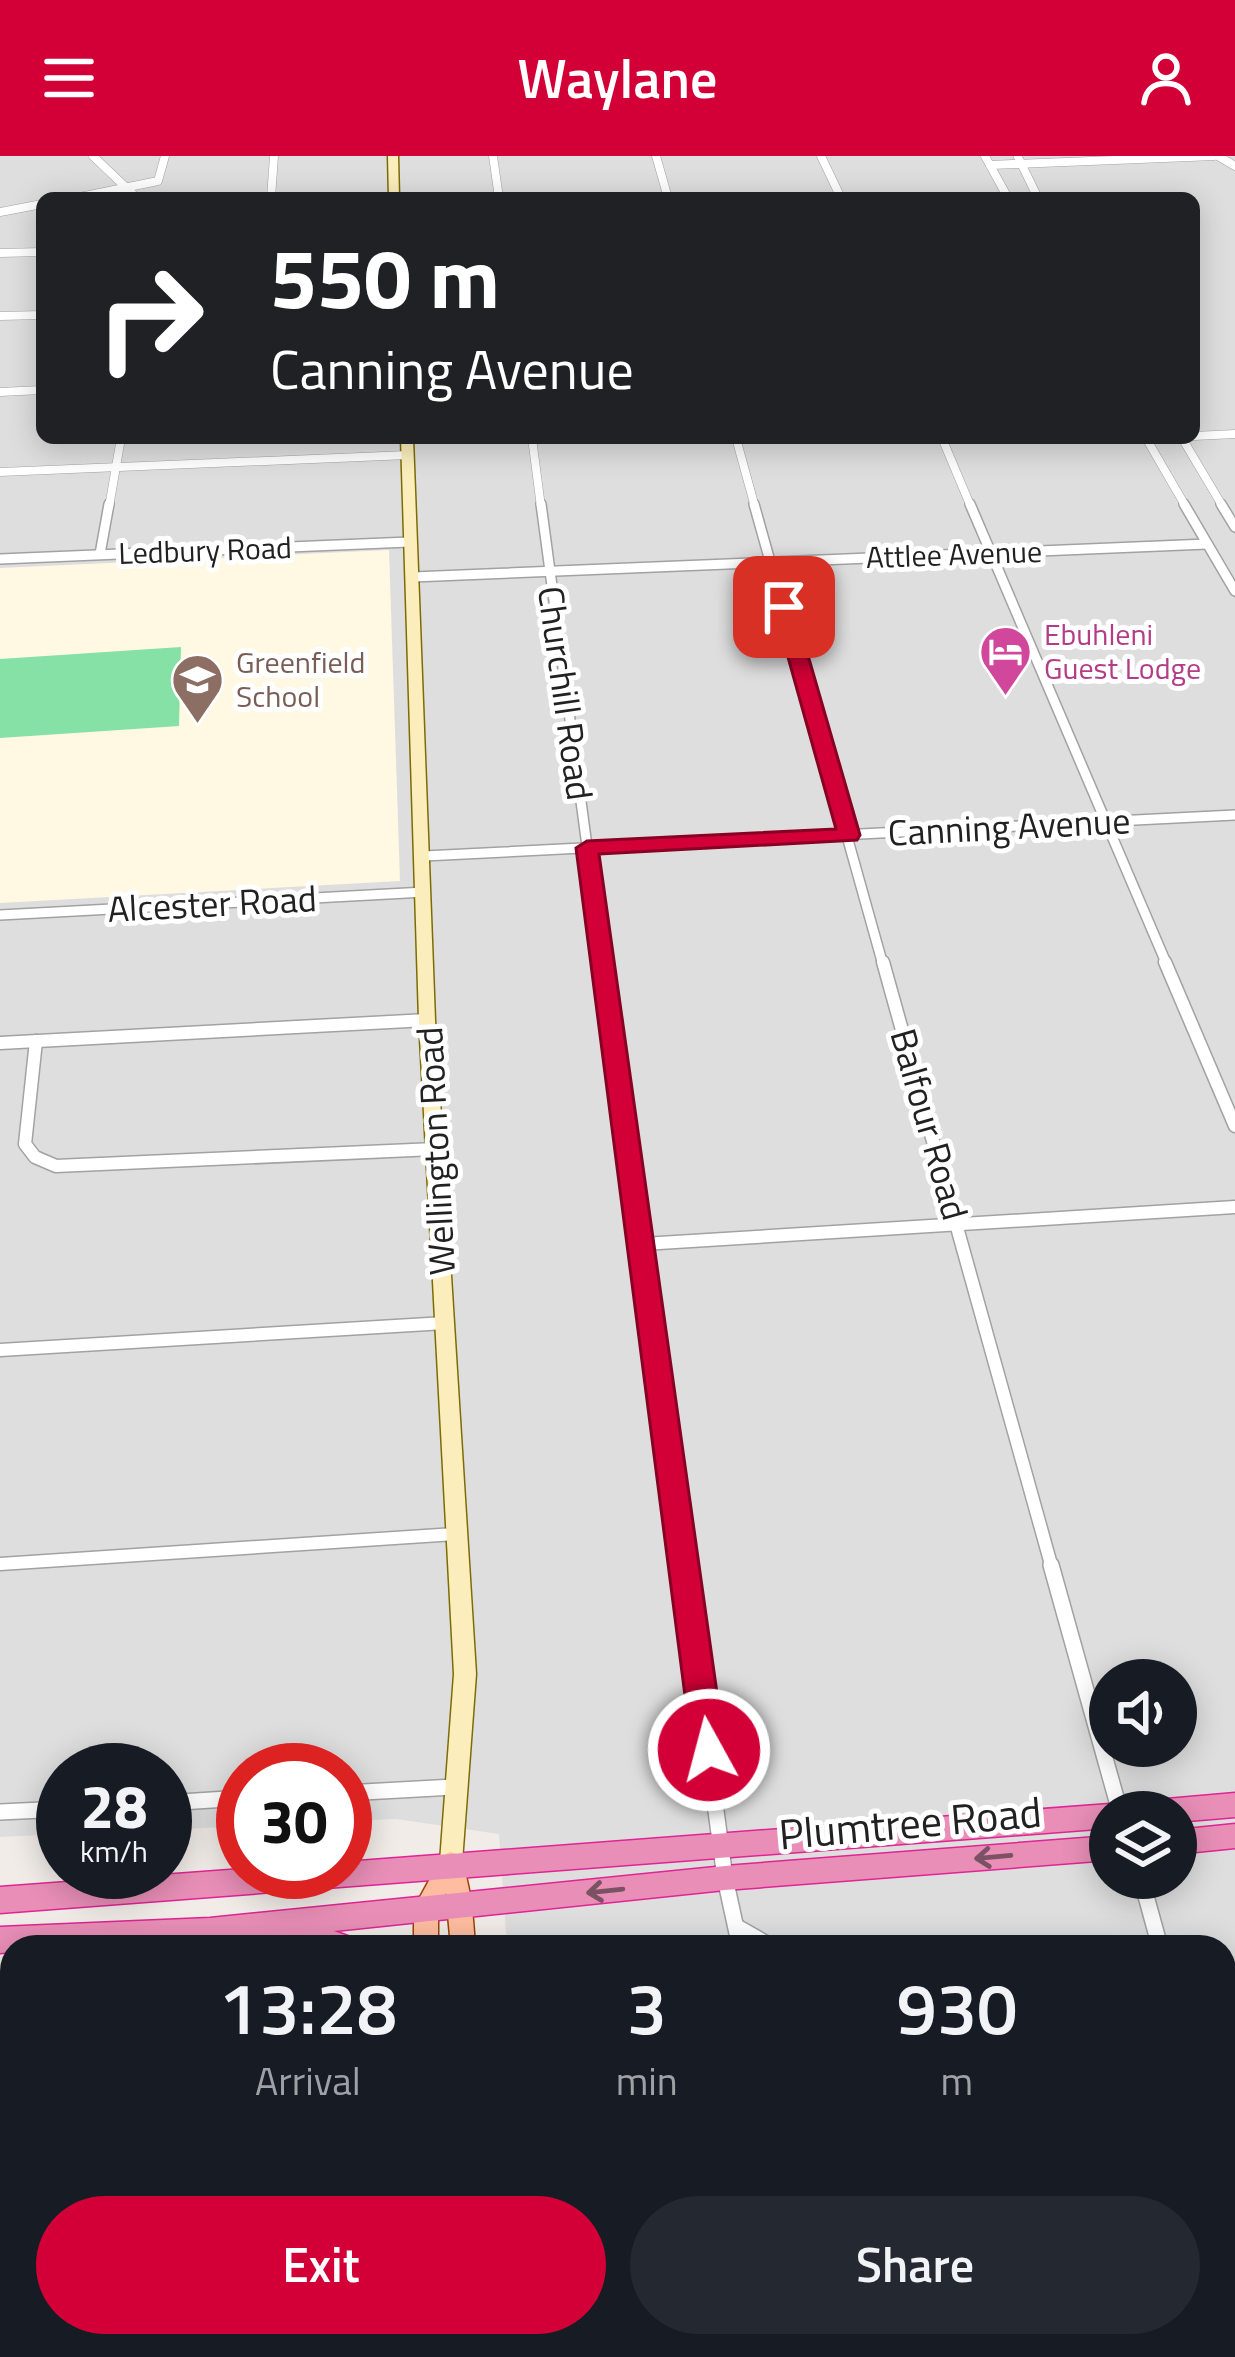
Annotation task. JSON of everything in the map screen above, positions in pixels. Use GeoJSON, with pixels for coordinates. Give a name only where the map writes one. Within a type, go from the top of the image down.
{"type":"FeatureCollection","features":[{"type":"Feature","properties":{"kind":"highway"},"geometry":{"type":"LineString","coordinates":[[1197,1808],[1235,1805]]}},
{"type":"Feature","properties":{"kind":"highway","name":"Plumtree Road"},"geometry":{"type":"LineString","coordinates":[[0,1900],[181,1889],[451,1862],[1089,1817]]}},
{"type":"Feature","properties":{"kind":"highway"},"geometry":{"type":"LineString","coordinates":[[1197,1840],[1235,1836]]}},
{"type":"Feature","properties":{"kind":"highway","name":"Plumtree Road"},"geometry":{"type":"LineString","coordinates":[[117,1935],[210,1931],[725,1878],[1089,1850]]}},
{"type":"Feature","properties":{"kind":"highway"},"geometry":{"type":"LineString","coordinates":[[210,1931],[265,1935]]}},
{"type":"Feature","properties":{"kind":"main road"},"geometry":{"type":"LineString","coordinates":[[392,156],[394,192]]}},
{"type":"Feature","properties":{"kind":"main road","name":"Wellington Road"},"geometry":{"type":"LineString","coordinates":[[408,446],[427,1020],[465,1673],[451,1862]]}},
{"type":"Feature","properties":{"kind":"main road"},"geometry":{"type":"LineString","coordinates":[[451,1862],[462,1935]]}},
{"type":"Feature","properties":{"kind":"main road"},"geometry":{"type":"LineString","coordinates":[[426,1935],[426,1908],[451,1862]]}},
{"type":"Feature","properties":{"kind":"street"},"geometry":{"type":"LineString","coordinates":[[93,156],[130,192]]}},
{"type":"Feature","properties":{"kind":"street"},"geometry":{"type":"LineString","coordinates":[[106,192],[161,179],[165,156]]}},
{"type":"Feature","properties":{"kind":"street"},"geometry":{"type":"LineString","coordinates":[[271,192],[274,156]]}},
{"type":"Feature","properties":{"kind":"street"},"geometry":{"type":"LineString","coordinates":[[493,156],[498,192]]}},
{"type":"Feature","properties":{"kind":"street"},"geometry":{"type":"LineString","coordinates":[[656,156],[666,192]]}},
{"type":"Feature","properties":{"kind":"street"},"geometry":{"type":"LineString","coordinates":[[821,156],[838,192]]}},
{"type":"Feature","properties":{"kind":"street"},"geometry":{"type":"LineString","coordinates":[[1005,192],[987,160],[1216,156],[1235,166]]}},
{"type":"Feature","properties":{"kind":"street"},"geometry":{"type":"LineString","coordinates":[[1020,160],[1035,192]]}},
{"type":"Feature","properties":{"kind":"street"},"geometry":{"type":"LineString","coordinates":[[0,212],[36,205]]}},
{"type":"Feature","properties":{"kind":"street"},"geometry":{"type":"LineString","coordinates":[[0,253],[36,252]]}},
{"type":"Feature","properties":{"kind":"street"},"geometry":{"type":"LineString","coordinates":[[0,316],[36,314]]}},
{"type":"Feature","properties":{"kind":"street"},"geometry":{"type":"LineString","coordinates":[[0,392],[36,390]]}},
{"type":"Feature","properties":{"kind":"street"},"geometry":{"type":"LineString","coordinates":[[1200,436],[1235,434]]}},
{"type":"Feature","properties":{"kind":"street"},"geometry":{"type":"LineString","coordinates":[[100,554],[120,444]]}},
{"type":"Feature","properties":{"kind":"street","name":"Churchill Road"},"geometry":{"type":"LineString","coordinates":[[533,444],[644,1244],[720,1842],[738,1935]]}},
{"type":"Feature","properties":{"kind":"street","name":"Balfour Road"},"geometry":{"type":"LineString","coordinates":[[738,444],[1114,1791]]}},
{"type":"Feature","properties":{"kind":"street"},"geometry":{"type":"LineString","coordinates":[[945,444],[1235,1126]]}},
{"type":"Feature","properties":{"kind":"street"},"geometry":{"type":"LineString","coordinates":[[1150,444],[1235,591]]}},
{"type":"Feature","properties":{"kind":"street"},"geometry":{"type":"LineString","coordinates":[[1186,444],[1235,527]]}},
{"type":"Feature","properties":{"kind":"street"},"geometry":{"type":"LineString","coordinates":[[0,472],[408,446]]}},
{"type":"Feature","properties":{"kind":"street","name":"Ledbury Road"},"geometry":{"type":"LineString","coordinates":[[0,559],[409,542]]}},
{"type":"Feature","properties":{"kind":"street","name":"Attlee Avenue"},"geometry":{"type":"LineString","coordinates":[[413,577],[1207,544]]}},
{"type":"Feature","properties":{"kind":"street","name":"Canning Avenue"},"geometry":{"type":"LineString","coordinates":[[424,856],[1235,815]]}},
{"type":"Feature","properties":{"kind":"street","name":"Alcester Road"},"geometry":{"type":"LineString","coordinates":[[0,915],[425,892]]}},
{"type":"Feature","properties":{"kind":"street"},"geometry":{"type":"LineString","coordinates":[[0,1043],[427,1020]]}},
{"type":"Feature","properties":{"kind":"street"},"geometry":{"type":"LineString","coordinates":[[37,1041],[26,1144],[35,1157],[56,1166],[435,1149]]}},
{"type":"Feature","properties":{"kind":"street"},"geometry":{"type":"LineString","coordinates":[[644,1244],[1235,1207]]}},
{"type":"Feature","properties":{"kind":"street"},"geometry":{"type":"LineString","coordinates":[[0,1351],[445,1323]]}},
{"type":"Feature","properties":{"kind":"street"},"geometry":{"type":"LineString","coordinates":[[0,1564],[455,1534]]}},
{"type":"Feature","properties":{"kind":"street"},"geometry":{"type":"LineString","coordinates":[[372,1792],[454,1787]]}},
{"type":"Feature","properties":{"kind":"street"},"geometry":{"type":"LineString","coordinates":[[0,1812],[36,1810]]}},
{"type":"Feature","properties":{"kind":"street"},"geometry":{"type":"LineString","coordinates":[[1147,1899],[1157,1935]]}},
{"type":"Feature","properties":{"kind":"street"},"geometry":{"type":"LineString","coordinates":[[737,1928],[750,1935]]}},
{"type":"Feature","properties":{"kind":"shaded area"},"geometry":{"type":"Polygon","coordinates":[[[0,156],[1235,156],[1235,1935],[506,1935],[499,1834],[372,1820],[372,1743],[216,1743],[216,1827],[192,1829],[192,1743],[36,1743],[36,1835],[0,1837],[0,156]]]}},
{"type":"Feature","properties":{"kind":"shaded area","name":"Greenfield School"},"geometry":{"type":"Polygon","coordinates":[[[389,550],[400,881],[0,903],[0,568],[389,550]]]}},
{"type":"Feature","properties":{"kind":"green space"},"geometry":{"type":"Polygon","coordinates":[[[181,647],[179,726],[0,738],[0,659],[181,647]]]}},
{"type":"Feature","properties":{"kind":"place","name":"Ebuhleni Guest Lodge"},"geometry":{"type":"Point","coordinates":[1005,697]}},
{"type":"Feature","properties":{"kind":"place","name":"Greenfield School"},"geometry":{"type":"Point","coordinates":[197,725]}},
{"type":"Feature","properties":{"kind":"route"},"geometry":{"type":"LineString","coordinates":[[709,1750],[587,848],[849,835],[784,607]]}}]}
